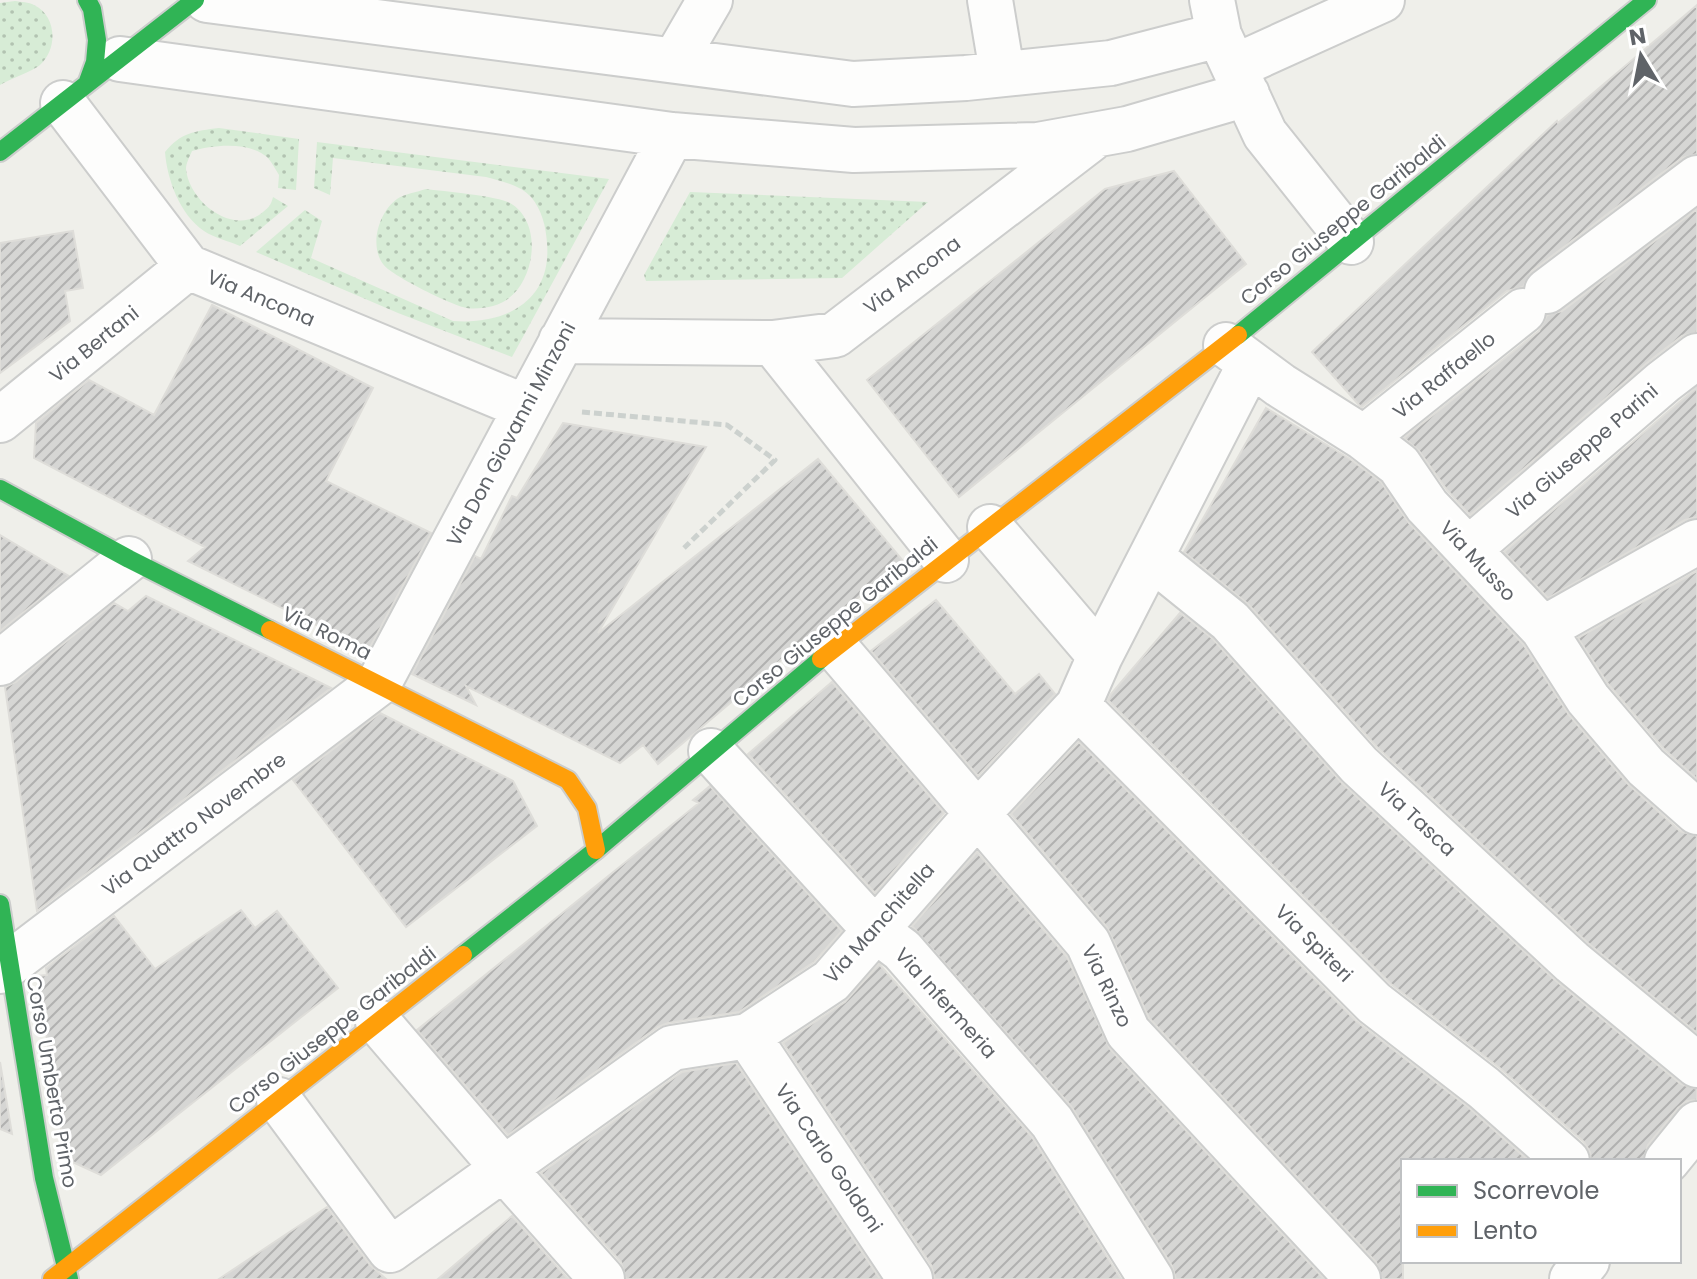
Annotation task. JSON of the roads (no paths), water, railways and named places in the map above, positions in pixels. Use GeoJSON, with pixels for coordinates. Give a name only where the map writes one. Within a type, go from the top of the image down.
{"type":"FeatureCollection","features":[{"type":"Feature","properties":{"kind":"street"},"geometry":{"type":"LineString","coordinates":[[87,0],[92,9],[97,40],[90,82]]}},
{"type":"Feature","properties":{"kind":"street"},"geometry":{"type":"LineString","coordinates":[[0,152],[195,0]]}},
{"type":"Feature","properties":{"kind":"street"},"geometry":{"type":"LineString","coordinates":[[207,0],[853,84],[966,78],[1228,49],[1382,0]]}},
{"type":"Feature","properties":{"kind":"street"},"geometry":{"type":"LineString","coordinates":[[675,60],[710,0]]}},
{"type":"Feature","properties":{"kind":"street","name":"Corso Giuseppe Garibaldi"},"geometry":{"type":"LineString","coordinates":[[62,1275],[596,850],[835,647],[946,560],[1238,354],[1351,242],[1647,0]]}},
{"type":"Feature","properties":{"kind":"street"},"geometry":{"type":"LineString","coordinates":[[990,2],[1002,72]]}},
{"type":"Feature","properties":{"kind":"street"},"geometry":{"type":"LineString","coordinates":[[90,82],[854,150],[1038,145],[1127,129],[1228,49]]}},
{"type":"Feature","properties":{"kind":"street"},"geometry":{"type":"LineString","coordinates":[[1228,49],[1265,134],[1351,242]]}},
{"type":"Feature","properties":{"kind":"street","name":"Via Ancona"},"geometry":{"type":"LineString","coordinates":[[90,82],[188,267],[525,407]]}},
{"type":"Feature","properties":{"kind":"street","name":"Via Don Giovanni Minzoni"},"geometry":{"type":"LineString","coordinates":[[379,683],[672,135]]}},
{"type":"Feature","properties":{"kind":"street","name":"Via Ancona"},"geometry":{"type":"LineString","coordinates":[[561,341],[773,343],[835,335],[1096,135]]}},
{"type":"Feature","properties":{"kind":"street","name":"Via Raffaello"},"geometry":{"type":"LineString","coordinates":[[1364,438],[1535,301],[1697,178]]}},
{"type":"Feature","properties":{"kind":"street","name":"Via Bertani"},"geometry":{"type":"LineString","coordinates":[[0,420],[188,267]]}},
{"type":"Feature","properties":{"kind":"street"},"geometry":{"type":"LineString","coordinates":[[773,343],[946,560]]}},
{"type":"Feature","properties":{"kind":"street","name":"Via Musso"},"geometry":{"type":"LineString","coordinates":[[1238,354],[1399,465],[1427,506],[1543,629],[1588,699],[1646,767],[1697,812]]}},
{"type":"Feature","properties":{"kind":"street","name":"Via Manchitella"},"geometry":{"type":"LineString","coordinates":[[400,1264],[518,1175],[672,1048],[748,1036],[831,981],[978,813],[1078,706],[1100,656],[1152,558],[1238,354]]}},
{"type":"Feature","properties":{"kind":"street","name":"Via Giuseppe Parini"},"geometry":{"type":"LineString","coordinates":[[1469,549],[1697,356]]}},
{"type":"Feature","properties":{"kind":"street","name":"Via Roma"},"geometry":{"type":"LineString","coordinates":[[0,489],[129,559],[568,780],[587,808],[596,850]]}},
{"type":"Feature","properties":{"kind":"street"},"geometry":{"type":"LineString","coordinates":[[990,527],[1100,656]]}},
{"type":"Feature","properties":{"kind":"street"},"geometry":{"type":"LineString","coordinates":[[1543,629],[1697,542]]}},
{"type":"Feature","properties":{"kind":"street","name":"Via Tasca"},"geometry":{"type":"LineString","coordinates":[[1152,558],[1230,621],[1359,765],[1572,962],[1697,1065]]}},
{"type":"Feature","properties":{"kind":"street"},"geometry":{"type":"LineString","coordinates":[[0,663],[129,559]]}},
{"type":"Feature","properties":{"kind":"street","name":"Via Rinzo"},"geometry":{"type":"LineString","coordinates":[[835,647],[1088,943],[1128,1032],[1358,1279]]}},
{"type":"Feature","properties":{"kind":"street","name":"Via Quattro Novembre"},"geometry":{"type":"LineString","coordinates":[[4,968],[379,683]]}},
{"type":"Feature","properties":{"kind":"street","name":"Via Spiteri"},"geometry":{"type":"LineString","coordinates":[[1078,706],[1374,1003],[1484,1088],[1565,1159]]}},
{"type":"Feature","properties":{"kind":"street","name":"Via Infermeria"},"geometry":{"type":"LineString","coordinates":[[711,751],[874,929],[902,950],[1052,1122],[1151,1279]]}},
{"type":"Feature","properties":{"kind":"street","name":"Corso Umberto Primo"},"geometry":{"type":"LineString","coordinates":[[0,904],[4,968],[62,1275]]}},
{"type":"Feature","properties":{"kind":"street"},"geometry":{"type":"LineString","coordinates":[[378,1022],[518,1175],[602,1279]]}},
{"type":"Feature","properties":{"kind":"street","name":"Via Carlo Goldoni"},"geometry":{"type":"LineString","coordinates":[[748,1036],[910,1279]]}},
{"type":"Feature","properties":{"kind":"street"},"geometry":{"type":"LineString","coordinates":[[279,1100],[400,1264]]}},
{"type":"Feature","properties":{"kind":"street"},"geometry":{"type":"LineString","coordinates":[[1669,1159],[1697,1124]]}},
{"type":"Feature","properties":{"kind":"street"},"geometry":{"type":"LineString","coordinates":[[1572,1279],[1585,1263]]}}]}
